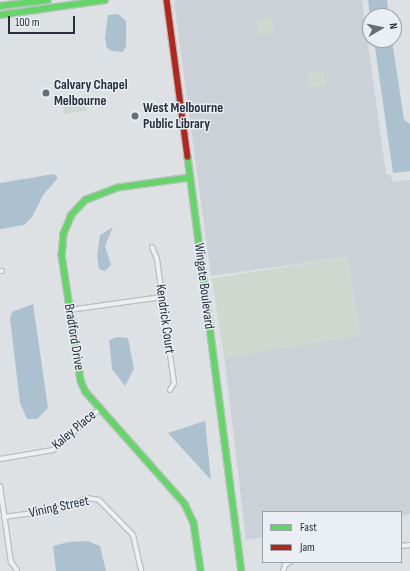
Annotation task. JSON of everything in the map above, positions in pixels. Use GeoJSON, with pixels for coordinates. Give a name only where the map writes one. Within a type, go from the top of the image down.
{"type":"FeatureCollection","features":[{"type":"Feature","properties":{"kind":"street"},"geometry":{"type":"LineString","coordinates":[[0,6],[48,0]]}},
{"type":"Feature","properties":{"kind":"street"},"geometry":{"type":"LineString","coordinates":[[0,15],[37,11],[105,0]]}},
{"type":"Feature","properties":{"kind":"street","name":"Wingate Boulevard"},"geometry":{"type":"LineString","coordinates":[[167,0],[242,571]]}},
{"type":"Feature","properties":{"kind":"street"},"geometry":{"type":"LineString","coordinates":[[28,3],[37,11]]}},
{"type":"Feature","properties":{"kind":"street"},"geometry":{"type":"LineString","coordinates":[[20,13],[28,3]]}},
{"type":"Feature","properties":{"kind":"street","name":"Bradford Drive"},"geometry":{"type":"LineString","coordinates":[[190,178],[118,188],[86,200],[72,215],[64,234],[62,255],[69,310],[81,381],[101,408],[185,504],[194,523],[201,571]]}},
{"type":"Feature","properties":{"kind":"street","name":"Kendrick Court"},"geometry":{"type":"LineString","coordinates":[[152,248],[157,259],[174,384],[170,390]]}},
{"type":"Feature","properties":{"kind":"street"},"geometry":{"type":"LineString","coordinates":[[69,310],[162,297]]}},
{"type":"Feature","properties":{"kind":"street","name":"Kaley Place"},"geometry":{"type":"LineString","coordinates":[[0,459],[53,450],[101,408]]}},
{"type":"Feature","properties":{"kind":"street"},"geometry":{"type":"LineString","coordinates":[[0,486],[11,562],[16,570]]}},
{"type":"Feature","properties":{"kind":"street","name":"Vining Street"},"geometry":{"type":"LineString","coordinates":[[4,517],[62,509],[87,498],[99,500],[133,535],[141,571]]}},
{"type":"Feature","properties":{"kind":"street"},"geometry":{"type":"LineString","coordinates":[[283,571],[285,565],[288,563]]}},
{"type":"Feature","properties":{"kind":"shaded area"},"geometry":{"type":"Polygon","coordinates":[[[177,0],[362,0],[362,48],[369,48],[386,174],[391,175],[393,182],[410,180],[410,514],[402,516],[402,511],[262,511],[262,537],[246,540],[224,354],[360,335],[347,257],[211,276],[174,2],[177,0]]]}},
{"type":"Feature","properties":{"kind":"shaded area"},"geometry":{"type":"Polygon","coordinates":[[[272,17],[274,32],[260,36],[257,20],[272,17]]]}},
{"type":"Feature","properties":{"kind":"shaded area"},"geometry":{"type":"Polygon","coordinates":[[[323,71],[326,85],[309,88],[308,73],[323,71]]]}},
{"type":"Feature","properties":{"kind":"shaded area"},"geometry":{"type":"Polygon","coordinates":[[[85,99],[87,111],[64,114],[63,105],[65,102],[85,99]]]}},
{"type":"Feature","properties":{"kind":"shaded area"},"geometry":{"type":"Polygon","coordinates":[[[347,257],[360,336],[224,357],[212,278],[347,257]]]}},
{"type":"Feature","properties":{"kind":"water"},"geometry":{"type":"Polygon","coordinates":[[[368,0],[387,0],[388,8],[369,8],[368,0]]]}},
{"type":"Feature","properties":{"kind":"water"},"geometry":{"type":"Polygon","coordinates":[[[118,14],[126,21],[126,46],[123,52],[112,51],[107,48],[105,38],[108,15],[118,14]]]}},
{"type":"Feature","properties":{"kind":"water"},"geometry":{"type":"Polygon","coordinates":[[[375,48],[393,48],[404,120],[410,124],[410,171],[393,173],[375,48]]]}},
{"type":"Feature","properties":{"kind":"water"},"geometry":{"type":"Polygon","coordinates":[[[54,174],[58,178],[43,195],[32,217],[24,225],[0,229],[0,183],[54,174]]]}},
{"type":"Feature","properties":{"kind":"water"},"geometry":{"type":"Polygon","coordinates":[[[113,227],[105,246],[111,265],[105,271],[99,269],[97,256],[100,235],[113,227]]]}},
{"type":"Feature","properties":{"kind":"water"},"geometry":{"type":"Polygon","coordinates":[[[33,304],[48,408],[37,419],[27,419],[20,403],[10,318],[12,312],[33,304]]]}},
{"type":"Feature","properties":{"kind":"water"},"geometry":{"type":"Polygon","coordinates":[[[117,337],[128,338],[134,369],[125,386],[112,369],[109,340],[117,337]]]}},
{"type":"Feature","properties":{"kind":"water"},"geometry":{"type":"Polygon","coordinates":[[[205,421],[211,480],[168,433],[205,421]]]}},
{"type":"Feature","properties":{"kind":"water"},"geometry":{"type":"Polygon","coordinates":[[[88,541],[100,546],[106,571],[56,571],[53,546],[68,542],[88,541]]]}},
{"type":"Feature","properties":{"kind":"traffic: fast"},"geometry":{"type":"LineString","coordinates":[[0,6],[48,0]]}},
{"type":"Feature","properties":{"kind":"traffic: fast"},"geometry":{"type":"LineString","coordinates":[[0,15],[105,0]]}},
{"type":"Feature","properties":{"kind":"traffic: fast"},"geometry":{"type":"LineString","coordinates":[[188,157],[242,571]]}},
{"type":"Feature","properties":{"kind":"traffic: fast"},"geometry":{"type":"LineString","coordinates":[[190,178],[118,188],[86,200],[72,215],[64,234],[62,255],[81,381],[86,392],[185,504],[194,523],[201,571]]}},
{"type":"Feature","properties":{"kind":"traffic: jam"},"geometry":{"type":"LineString","coordinates":[[167,0],[188,157]]}},
{"type":"Feature","properties":{"kind":"place","name":"Calvary Chapel Melbourne"},"geometry":{"type":"Point","coordinates":[46,93]}},
{"type":"Feature","properties":{"kind":"place","name":"West Melbourne Public Library"},"geometry":{"type":"Point","coordinates":[135,116]}}]}
